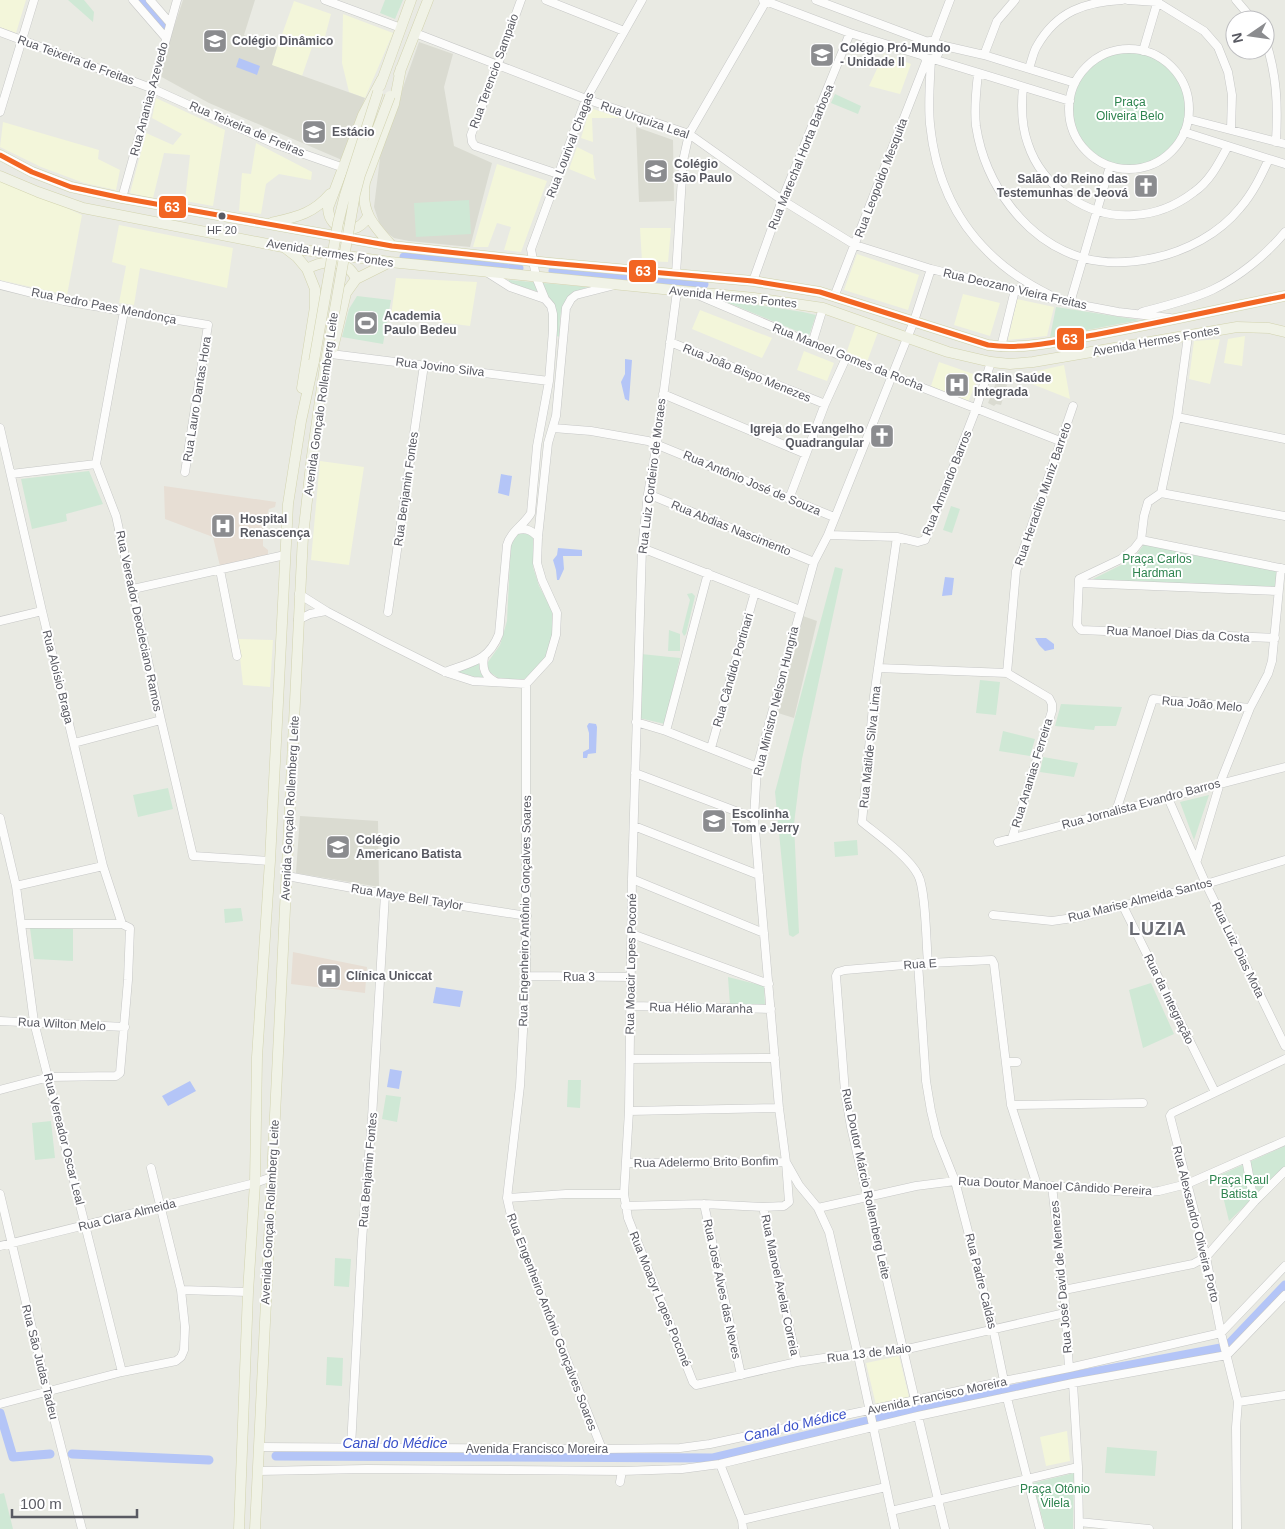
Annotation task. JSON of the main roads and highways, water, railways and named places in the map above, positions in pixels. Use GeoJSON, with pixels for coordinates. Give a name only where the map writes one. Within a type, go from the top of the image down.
{"type":"FeatureCollection","features":[{"type":"Feature","properties":{"kind":"main road"},"geometry":{"type":"LineString","coordinates":[[368,216],[365,222],[358,227],[342,228],[336,226],[330,220],[328,208],[363,115],[382,79],[411,0]]}},
{"type":"Feature","properties":{"kind":"main road"},"geometry":{"type":"LineString","coordinates":[[392,246],[368,216],[364,202],[365,182],[394,104],[401,68],[428,0]]}},
{"type":"Feature","properties":{"kind":"main road","name":"Avenida Gonçalo Rollemberg Leite"},"geometry":{"type":"LineString","coordinates":[[255,1529],[303,536],[325,366],[355,194],[360,175],[401,68]]}},
{"type":"Feature","properties":{"kind":"main road","name":"Avenida Gonçalo Rollemberg Leite"},"geometry":{"type":"LineString","coordinates":[[240,1526],[248,1292],[255,1183],[257,1057],[270,861],[288,504],[301,420],[314,361],[338,223],[350,178],[382,79]]}},
{"type":"Feature","properties":{"kind":"main road","name":"Avenida Hermes Fontes"},"geometry":{"type":"LineString","coordinates":[[0,156],[32,172],[72,187],[122,198],[392,246],[753,281],[820,292],[988,345],[1001,347],[1053,342],[1178,319],[1285,296]]}},
{"type":"Feature","properties":{"kind":"main road","name":"Avenida Hermes Fontes"},"geometry":{"type":"LineString","coordinates":[[0,176],[83,208],[283,247],[390,262],[754,298],[823,308],[948,352],[991,362],[1010,364],[1033,362],[1237,327],[1268,328],[1285,332]]}},
{"type":"Feature","properties":{"kind":"main road"},"geometry":{"type":"LineString","coordinates":[[266,224],[310,212],[322,204],[337,185]]}},
{"type":"Feature","properties":{"kind":"main road"},"geometry":{"type":"LineString","coordinates":[[283,247],[297,257],[307,269],[316,297],[302,382],[301,420]]}},
{"type":"Feature","properties":{"kind":"main road"},"geometry":{"type":"LineString","coordinates":[[320,403],[346,294],[356,279],[390,262]]}},
{"type":"Feature","properties":{"kind":"main road"},"geometry":{"type":"LineString","coordinates":[[307,269],[319,263],[334,263],[349,269],[356,279]]}},
{"type":"Feature","properties":{"kind":"water"},"geometry":{"type":"Polygon","coordinates":[[[239,58],[260,66],[257,75],[236,67],[239,58]]]}},
{"type":"Feature","properties":{"kind":"water"},"geometry":{"type":"Polygon","coordinates":[[[625,359],[632,360],[629,401],[625,399],[621,382],[625,374],[625,359]]]}},
{"type":"Feature","properties":{"kind":"water"},"geometry":{"type":"Polygon","coordinates":[[[501,474],[512,476],[509,496],[498,493],[501,474]]]}},
{"type":"Feature","properties":{"kind":"water"},"geometry":{"type":"Polygon","coordinates":[[[558,548],[582,550],[582,556],[563,556],[564,569],[559,580],[557,580],[553,560],[557,555],[558,548]]]}},
{"type":"Feature","properties":{"kind":"water"},"geometry":{"type":"Polygon","coordinates":[[[945,577],[954,578],[952,595],[942,596],[945,577]]]}},
{"type":"Feature","properties":{"kind":"water"},"geometry":{"type":"Polygon","coordinates":[[[1035,638],[1046,638],[1054,644],[1054,649],[1045,651],[1035,638]]]}},
{"type":"Feature","properties":{"kind":"water"},"geometry":{"type":"Polygon","coordinates":[[[589,723],[596,724],[597,727],[596,753],[588,754],[587,758],[583,758],[583,752],[589,749],[587,726],[589,723]]]}},
{"type":"Feature","properties":{"kind":"water"},"geometry":{"type":"Polygon","coordinates":[[[436,987],[463,991],[460,1007],[433,1003],[436,987]]]}},
{"type":"Feature","properties":{"kind":"water"},"geometry":{"type":"Polygon","coordinates":[[[390,1069],[402,1071],[399,1089],[387,1087],[390,1069]]]}},
{"type":"Feature","properties":{"kind":"water"},"geometry":{"type":"Polygon","coordinates":[[[190,1081],[196,1091],[168,1106],[162,1096],[190,1081]]]}},
{"type":"Feature","properties":{"kind":"waterway"},"geometry":{"type":"LineString","coordinates":[[140,0],[162,27]]}},
{"type":"Feature","properties":{"kind":"waterway"},"geometry":{"type":"LineString","coordinates":[[404,257],[504,266]]}},
{"type":"Feature","properties":{"kind":"waterway"},"geometry":{"type":"LineString","coordinates":[[512,267],[519,268]]}},
{"type":"Feature","properties":{"kind":"waterway"},"geometry":{"type":"LineString","coordinates":[[553,271],[704,284]]}},
{"type":"Feature","properties":{"kind":"waterway","name":"Canal do Médice"},"geometry":{"type":"LineString","coordinates":[[276,1456],[713,1458],[863,1422],[1067,1377],[1226,1347],[1285,1285]]}},
{"type":"Feature","properties":{"kind":"waterway"},"geometry":{"type":"LineString","coordinates":[[0,1413],[13,1457],[50,1454]]}},
{"type":"Feature","properties":{"kind":"waterway"},"geometry":{"type":"LineString","coordinates":[[72,1454],[209,1460]]}},
{"type":"Feature","properties":{"kind":"place","name":"Colégio Dinâmico"},"geometry":{"type":"Point","coordinates":[215,41]}},
{"type":"Feature","properties":{"kind":"place","name":"Colégio Pró-Mundo - Unidade II"},"geometry":{"type":"Point","coordinates":[822,55]}},
{"type":"Feature","properties":{"kind":"place","name":"Estácio"},"geometry":{"type":"Point","coordinates":[314,132]}},
{"type":"Feature","properties":{"kind":"place","name":"Colégio São Paulo"},"geometry":{"type":"Point","coordinates":[656,171]}},
{"type":"Feature","properties":{"kind":"place","name":"Salão do Reino das Testemunhas de Jeová"},"geometry":{"type":"Point","coordinates":[1146,186]}},
{"type":"Feature","properties":{"kind":"place","name":"HF 20"},"geometry":{"type":"Point","coordinates":[222,216]}},
{"type":"Feature","properties":{"kind":"place","name":"Academia Paulo Bedeu"},"geometry":{"type":"Point","coordinates":[366,323]}},
{"type":"Feature","properties":{"kind":"place","name":"CRalin Saúde Integrada"},"geometry":{"type":"Point","coordinates":[957,385]}},
{"type":"Feature","properties":{"kind":"place","name":"Igreja do Evangelho Quadrangular"},"geometry":{"type":"Point","coordinates":[882,436]}},
{"type":"Feature","properties":{"kind":"place","name":"Hospital Renascença"},"geometry":{"type":"Point","coordinates":[223,526]}},
{"type":"Feature","properties":{"kind":"place","name":"Escolinha Tom e Jerry"},"geometry":{"type":"Point","coordinates":[714,821]}},
{"type":"Feature","properties":{"kind":"place","name":"Colégio Americano Batista"},"geometry":{"type":"Point","coordinates":[338,847]}},
{"type":"Feature","properties":{"kind":"place","name":"Clínica Uniccat"},"geometry":{"type":"Point","coordinates":[329,976]}},
{"type":"Feature","properties":{"kind":"district","name":"LUZIA"},"geometry":{"type":"Point","coordinates":[1158,929]}},
{"type":"Feature","properties":{"kind":"park label","name":"Praça Oliveira Belo"},"geometry":{"type":"Point","coordinates":[1130,109]}},
{"type":"Feature","properties":{"kind":"park label","name":"Praça Carlos Hardman"},"geometry":{"type":"Point","coordinates":[1157,566]}},
{"type":"Feature","properties":{"kind":"park label","name":"Praça Raul Batista"},"geometry":{"type":"Point","coordinates":[1239,1187]}},
{"type":"Feature","properties":{"kind":"park label","name":"Praça Otônio Vilela"},"geometry":{"type":"Point","coordinates":[1055,1496]}}]}
